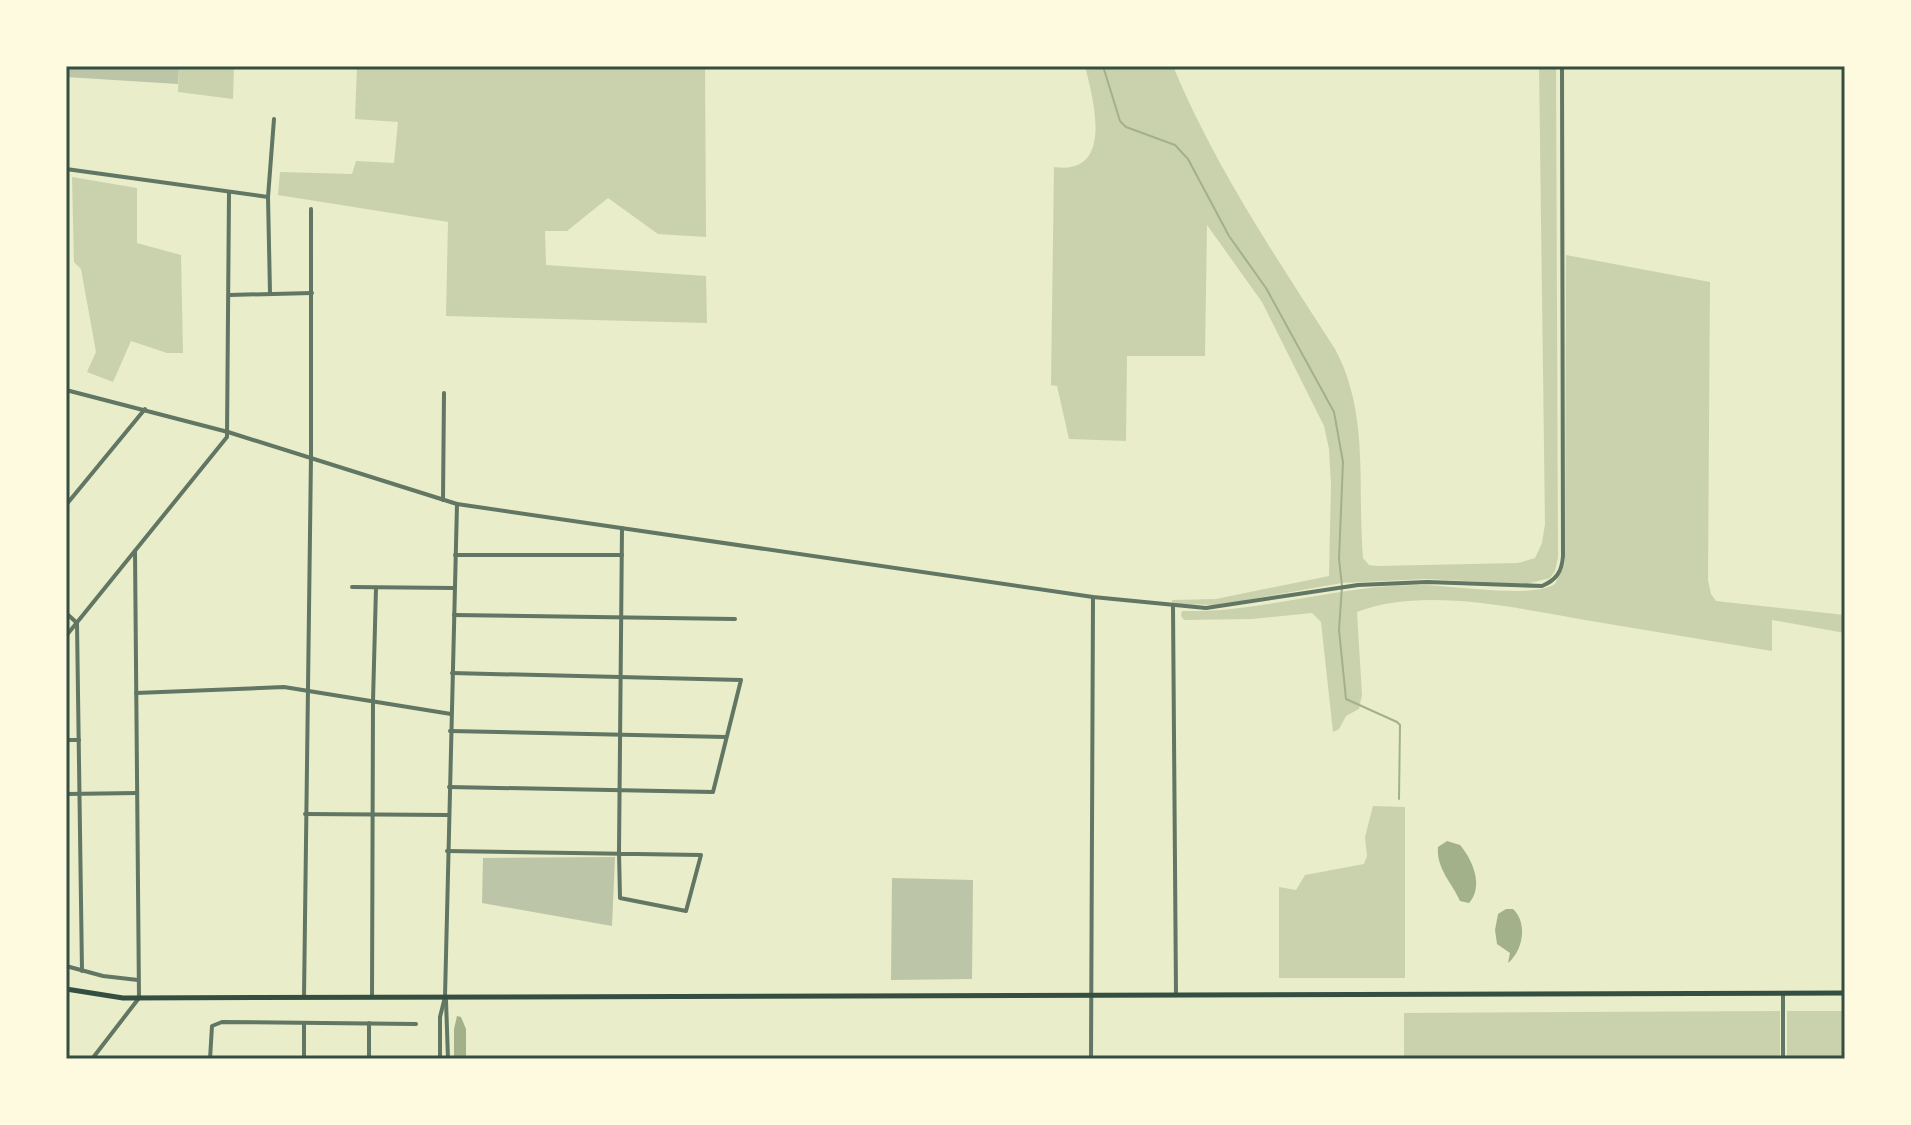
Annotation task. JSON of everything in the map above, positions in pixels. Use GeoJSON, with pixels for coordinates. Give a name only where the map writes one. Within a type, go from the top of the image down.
{"type":"FeatureCollection","features":[{"type":"Feature","properties":{"kind":"main road"},"geometry":{"type":"LineString","coordinates":[[66,989],[106,997],[139,998],[1845,993]]}},
{"type":"Feature","properties":{"kind":"street"},"geometry":{"type":"LineString","coordinates":[[66,390],[311,456],[457,504],[1093,597],[1173,606],[1218,607],[1358,585],[1427,582],[1542,586],[1557,576],[1562,563],[1563,544],[1562,66]]}},
{"type":"Feature","properties":{"kind":"street"},"geometry":{"type":"LineString","coordinates":[[270,293],[268,197],[274,119]]}},
{"type":"Feature","properties":{"kind":"street"},"geometry":{"type":"LineString","coordinates":[[66,169],[268,197]]}},
{"type":"Feature","properties":{"kind":"street"},"geometry":{"type":"LineString","coordinates":[[66,636],[227,437],[229,193]]}},
{"type":"Feature","properties":{"kind":"street"},"geometry":{"type":"LineString","coordinates":[[304,997],[311,209]]}},
{"type":"Feature","properties":{"kind":"street"},"geometry":{"type":"LineString","coordinates":[[229,295],[312,293]]}},
{"type":"Feature","properties":{"kind":"street"},"geometry":{"type":"LineString","coordinates":[[443,500],[444,393]]}},
{"type":"Feature","properties":{"kind":"street"},"geometry":{"type":"LineString","coordinates":[[66,505],[145,409]]}},
{"type":"Feature","properties":{"kind":"street"},"geometry":{"type":"LineString","coordinates":[[448,1059],[445,997],[447,851],[457,504]]}},
{"type":"Feature","properties":{"kind":"street"},"geometry":{"type":"LineString","coordinates":[[447,851],[619,852],[701,855],[686,911],[620,898],[619,852],[622,528]]}},
{"type":"Feature","properties":{"kind":"street"},"geometry":{"type":"LineString","coordinates":[[92,1059],[139,998],[135,551]]}},
{"type":"Feature","properties":{"kind":"street"},"geometry":{"type":"LineString","coordinates":[[455,555],[622,555]]}},
{"type":"Feature","properties":{"kind":"street"},"geometry":{"type":"LineString","coordinates":[[352,587],[454,588]]}},
{"type":"Feature","properties":{"kind":"street"},"geometry":{"type":"LineString","coordinates":[[372,997],[376,588]]}},
{"type":"Feature","properties":{"kind":"street"},"geometry":{"type":"LineString","coordinates":[[1091,1059],[1093,597]]}},
{"type":"Feature","properties":{"kind":"street"},"geometry":{"type":"LineString","coordinates":[[1173,606],[1176,995]]}},
{"type":"Feature","properties":{"kind":"street"},"geometry":{"type":"LineString","coordinates":[[66,613],[77,623],[82,971]]}},
{"type":"Feature","properties":{"kind":"street"},"geometry":{"type":"LineString","coordinates":[[454,615],[735,619]]}},
{"type":"Feature","properties":{"kind":"street"},"geometry":{"type":"LineString","coordinates":[[449,787],[713,792],[741,680],[452,673]]}},
{"type":"Feature","properties":{"kind":"street"},"geometry":{"type":"LineString","coordinates":[[136,693],[264,687],[308,689],[451,714]]}},
{"type":"Feature","properties":{"kind":"street"},"geometry":{"type":"LineString","coordinates":[[450,731],[726,737]]}},
{"type":"Feature","properties":{"kind":"street"},"geometry":{"type":"LineString","coordinates":[[66,740],[79,740]]}},
{"type":"Feature","properties":{"kind":"street"},"geometry":{"type":"LineString","coordinates":[[66,794],[137,793]]}},
{"type":"Feature","properties":{"kind":"street"},"geometry":{"type":"LineString","coordinates":[[305,814],[448,815]]}},
{"type":"Feature","properties":{"kind":"street"},"geometry":{"type":"LineString","coordinates":[[66,966],[139,980]]}},
{"type":"Feature","properties":{"kind":"street"},"geometry":{"type":"LineString","coordinates":[[1783,993],[1783,1059]]}},
{"type":"Feature","properties":{"kind":"street"},"geometry":{"type":"LineString","coordinates":[[440,1059],[440,1017],[445,997]]}},
{"type":"Feature","properties":{"kind":"street"},"geometry":{"type":"LineString","coordinates":[[210,1059],[212,1026],[222,1022],[416,1024]]}},
{"type":"Feature","properties":{"kind":"street"},"geometry":{"type":"LineString","coordinates":[[304,1023],[304,1059]]}},
{"type":"Feature","properties":{"kind":"street"},"geometry":{"type":"LineString","coordinates":[[369,1023],[369,1059]]}},
{"type":"Feature","properties":{"kind":"shaded area"},"geometry":{"type":"Polygon","coordinates":[[[179,66],[234,66],[233,99],[178,92],[179,66]]]}},
{"type":"Feature","properties":{"kind":"shaded area"},"geometry":{"type":"Polygon","coordinates":[[[357,66],[705,66],[706,237],[658,234],[608,198],[567,231],[545,231],[546,265],[706,276],[707,323],[446,316],[448,222],[278,195],[280,172],[352,174],[356,161],[394,163],[398,122],[355,119],[357,66]]]}},
{"type":"Feature","properties":{"kind":"shaded area"},"geometry":{"type":"Polygon","coordinates":[[[1085,66],[1173,66],[1227,176],[1335,349],[1346,374],[1358,425],[1363,558],[1369,565],[1377,566],[1518,563],[1535,558],[1542,543],[1545,524],[1539,66],[1556,66],[1558,557],[1550,578],[1526,584],[1426,579],[1342,583],[1218,605],[1172,604],[1172,600],[1216,599],[1329,576],[1329,449],[1324,426],[1262,302],[1207,225],[1205,356],[1127,356],[1126,441],[1069,439],[1057,386],[1051,385],[1054,167],[1073,167],[1086,160],[1093,148],[1095,115],[1085,66]]]}},
{"type":"Feature","properties":{"kind":"shaded area"},"geometry":{"type":"Polygon","coordinates":[[[72,177],[137,188],[137,243],[181,255],[183,353],[167,353],[131,341],[113,382],[87,372],[96,352],[81,269],[74,262],[72,177]]]}},
{"type":"Feature","properties":{"kind":"shaded area"},"geometry":{"type":"Polygon","coordinates":[[[1566,255],[1710,282],[1708,580],[1711,594],[1716,601],[1845,615],[1845,633],[1772,620],[1772,651],[1473,602],[1442,600],[1383,604],[1357,612],[1362,695],[1359,709],[1346,716],[1339,729],[1333,732],[1321,622],[1312,613],[1252,619],[1184,620],[1182,611],[1242,608],[1391,586],[1511,591],[1555,584],[1565,563],[1566,255]]]}},
{"type":"Feature","properties":{"kind":"shaded area"},"geometry":{"type":"Polygon","coordinates":[[[1373,806],[1405,807],[1405,978],[1279,978],[1279,887],[1296,890],[1305,875],[1364,864],[1367,856],[1365,837],[1373,806]]]}},
{"type":"Feature","properties":{"kind":"shaded area"},"geometry":{"type":"Polygon","coordinates":[[[1447,841],[1460,845],[1473,866],[1476,889],[1469,903],[1460,901],[1440,862],[1438,847],[1447,841]]]}},
{"type":"Feature","properties":{"kind":"shaded area"},"geometry":{"type":"Polygon","coordinates":[[[1513,909],[1518,915],[1522,929],[1520,944],[1508,963],[1510,953],[1497,944],[1495,930],[1498,914],[1513,909]]]}},
{"type":"Feature","properties":{"kind":"shaded area"},"geometry":{"type":"Polygon","coordinates":[[[1780,1011],[1780,1059],[1404,1059],[1404,1013],[1780,1011]]]}},
{"type":"Feature","properties":{"kind":"shaded area"},"geometry":{"type":"Polygon","coordinates":[[[1787,1011],[1845,1011],[1845,1059],[1787,1059],[1787,1011]]]}},
{"type":"Feature","properties":{"kind":"shaded area"},"geometry":{"type":"Polygon","coordinates":[[[457,1016],[461,1017],[466,1029],[466,1059],[454,1059],[457,1016]]]}},
{"type":"Feature","properties":{"kind":"building"},"geometry":{"type":"Polygon","coordinates":[[[66,66],[179,66],[178,84],[66,77],[66,66]]]}},
{"type":"Feature","properties":{"kind":"building"},"geometry":{"type":"Polygon","coordinates":[[[615,857],[612,926],[482,903],[483,858],[615,857]]]}},
{"type":"Feature","properties":{"kind":"building"},"geometry":{"type":"Polygon","coordinates":[[[892,878],[973,880],[972,979],[891,980],[892,878]]]}},
{"type":"Feature","properties":{"kind":"waterway"},"geometry":{"type":"LineString","coordinates":[[1103,66],[1120,121],[1126,127],[1175,145],[1188,159],[1229,236],[1266,288],[1334,412],[1343,462],[1339,630],[1346,699],[1400,725],[1399,799]]}}]}
